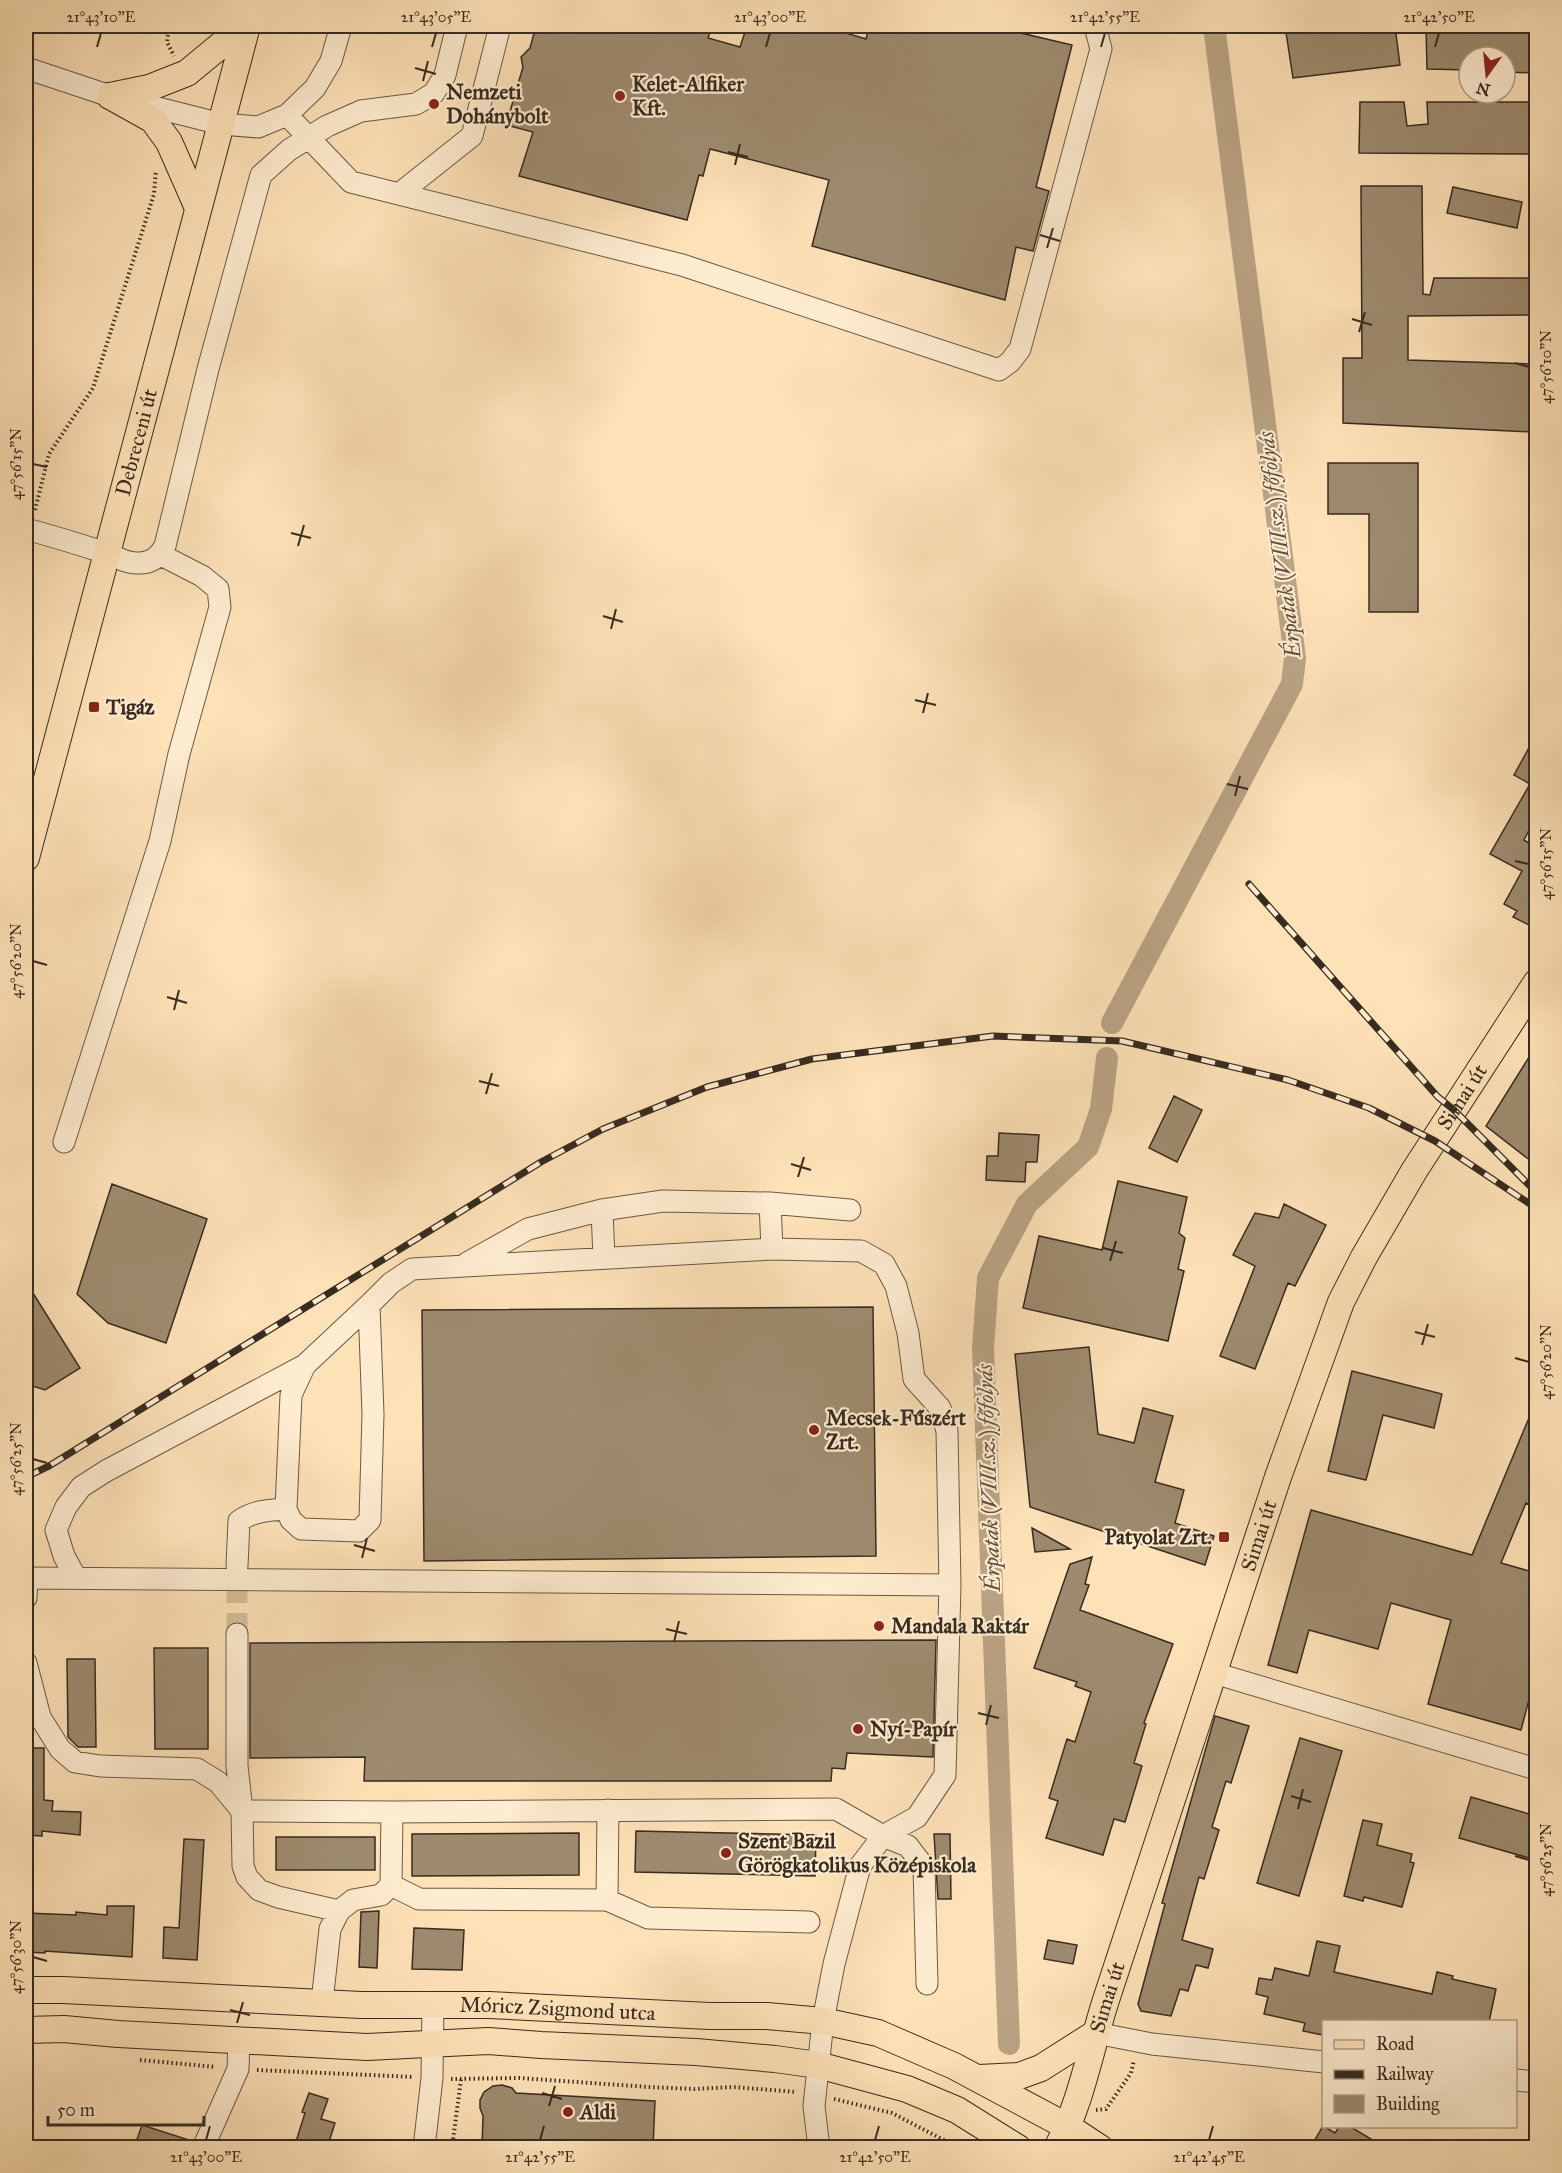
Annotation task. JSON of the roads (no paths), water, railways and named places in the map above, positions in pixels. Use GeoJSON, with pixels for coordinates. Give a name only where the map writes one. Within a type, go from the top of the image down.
{"type":"FeatureCollection","features":[{"type":"Feature","properties":{"kind":"main road"},"geometry":{"type":"LineString","coordinates":[[110,96],[149,88],[187,73],[245,26]]}},
{"type":"Feature","properties":{"kind":"main road","name":"Debreceni út"},"geometry":{"type":"LineString","coordinates":[[26,858],[245,26]]}},
{"type":"Feature","properties":{"kind":"main road"},"geometry":{"type":"LineString","coordinates":[[110,96],[153,120],[169,142],[198,208]]}},
{"type":"Feature","properties":{"kind":"main road","name":"Simai út"},"geometry":{"type":"LineString","coordinates":[[1062,2137],[1085,2074],[1162,1824],[1278,1477],[1341,1302],[1364,1257],[1414,1171],[1536,983]]}},
{"type":"Feature","properties":{"kind":"main road","name":"Móricz Zsigmond utca"},"geometry":{"type":"LineString","coordinates":[[26,1990],[361,2005],[433,2003],[709,2016],[767,2016],[823,2021],[878,2033],[977,2078],[1062,2137],[1100,2148]]}},
{"type":"Feature","properties":{"kind":"main road","name":"Móricz Zsigmond utca"},"geometry":{"type":"LineString","coordinates":[[26,2030],[64,2029],[367,2047],[488,2041],[757,2056],[818,2065],[907,2088],[957,2110],[1018,2148]]}},
{"type":"Feature","properties":{"kind":"main road"},"geometry":{"type":"LineString","coordinates":[[977,2078],[1019,2076],[1041,2068],[1096,2033]]}},
{"type":"Feature","properties":{"kind":"street"},"geometry":{"type":"LineString","coordinates":[[26,68],[110,96],[221,124],[258,127],[286,115],[315,88],[332,61],[341,26]]}},
{"type":"Feature","properties":{"kind":"street"},"geometry":{"type":"LineString","coordinates":[[27,534],[106,553],[124,561],[140,563],[153,560],[161,555],[208,369],[261,175],[289,150],[327,126],[361,111],[416,104],[434,93],[445,75],[457,26]]}},
{"type":"Feature","properties":{"kind":"street"},"geometry":{"type":"LineString","coordinates":[[399,194],[472,136],[500,26]]}},
{"type":"Feature","properties":{"kind":"street"},"geometry":{"type":"LineString","coordinates":[[286,115],[351,182],[682,266],[999,370],[1010,362],[1020,349],[1101,49],[1095,26]]}},
{"type":"Feature","properties":{"kind":"street"},"geometry":{"type":"LineString","coordinates":[[64,1142],[160,841],[179,754],[220,607],[218,589],[202,576],[161,555]]}},
{"type":"Feature","properties":{"kind":"street"},"geometry":{"type":"LineString","coordinates":[[461,1266],[528,1229],[602,1210],[663,1201],[770,1203],[850,1210]]}},
{"type":"Feature","properties":{"kind":"street"},"geometry":{"type":"LineString","coordinates":[[770,1203],[772,1249]]}},
{"type":"Feature","properties":{"kind":"street"},"geometry":{"type":"LineString","coordinates":[[602,1210],[604,1258]]}},
{"type":"Feature","properties":{"kind":"street"},"geometry":{"type":"LineString","coordinates":[[76,1578],[64,1556],[56,1530],[66,1507],[81,1488],[106,1471],[305,1365],[391,1282],[412,1269],[772,1249],[861,1251],[884,1264],[892,1279],[908,1333],[914,1379],[940,1408],[947,1431],[950,1585],[945,1775],[917,1817],[883,1836],[860,1866],[834,1964],[823,2021],[814,2117],[819,2148]]}},
{"type":"Feature","properties":{"kind":"street"},"geometry":{"type":"LineString","coordinates":[[305,1365],[291,1395],[286,1509],[291,1520],[301,1529],[359,1531],[370,1520],[373,1414],[369,1305]]}},
{"type":"Feature","properties":{"kind":"street"},"geometry":{"type":"LineString","coordinates":[[237,1566],[239,1521],[247,1515],[266,1510],[286,1509]]}},
{"type":"Feature","properties":{"kind":"street"},"geometry":{"type":"LineString","coordinates":[[26,1585],[76,1578],[950,1585]]}},
{"type":"Feature","properties":{"kind":"street"},"geometry":{"type":"LineString","coordinates":[[237,1634],[237,1766],[242,1810],[243,1866],[247,1877],[259,1890],[278,1897],[339,1911]]}},
{"type":"Feature","properties":{"kind":"street"},"geometry":{"type":"LineString","coordinates":[[26,1663],[40,1717],[60,1749],[75,1762],[100,1766],[197,1769],[218,1782],[242,1810],[392,1812],[836,1809],[883,1836],[908,1846],[924,1867],[927,1984]]}},
{"type":"Feature","properties":{"kind":"street"},"geometry":{"type":"LineString","coordinates":[[1214,1673],[1536,1769]]}},
{"type":"Feature","properties":{"kind":"street"},"geometry":{"type":"LineString","coordinates":[[607,1899],[608,1810]]}},
{"type":"Feature","properties":{"kind":"street"},"geometry":{"type":"LineString","coordinates":[[322,2002],[330,1929],[339,1911],[353,1900],[381,1895],[392,1885],[392,1812]]}},
{"type":"Feature","properties":{"kind":"street"},"geometry":{"type":"LineString","coordinates":[[392,1885],[419,1899],[607,1899],[648,1918],[809,1922]]}},
{"type":"Feature","properties":{"kind":"street"},"geometry":{"type":"LineString","coordinates":[[424,2148],[432,2078],[433,2003]]}},
{"type":"Feature","properties":{"kind":"street"},"geometry":{"type":"LineString","coordinates":[[1096,2033],[1152,2044],[1322,2061]]}},
{"type":"Feature","properties":{"kind":"street"},"geometry":{"type":"LineString","coordinates":[[203,2148],[238,2069],[239,2040]]}},
{"type":"Feature","properties":{"kind":"street"},"geometry":{"type":"LineString","coordinates":[[1517,2080],[1536,2082]]}},
{"type":"Feature","properties":{"kind":"waterway","name":"Érpatak (VIII.sz.) főfolyás"},"geometry":{"type":"LineString","coordinates":[[1112,1023],[1292,684],[1295,658],[1214,26]]}},
{"type":"Feature","properties":{"kind":"waterway","name":"Érpatak (VIII.sz.) főfolyás"},"geometry":{"type":"LineString","coordinates":[[1009,2044],[983,1348],[988,1278],[1027,1204],[1088,1147],[1101,1109],[1107,1058]]}},
{"type":"Feature","properties":{"kind":"tunnel"},"geometry":{"type":"LineString","coordinates":[[237,1566],[237,1634]]}},
{"type":"Feature","properties":{"kind":"railway"},"geometry":{"type":"LineString","coordinates":[[1249,884],[1438,1097],[1454,1110],[1536,1192]]}},
{"type":"Feature","properties":{"kind":"railway"},"geometry":{"type":"LineString","coordinates":[[26,1477],[49,1466],[541,1162],[603,1129],[707,1087],[812,1059],[993,1036],[1122,1041],[1288,1080],[1369,1108],[1435,1141],[1536,1208]]}},
{"type":"Feature","properties":{"kind":"place","name":"Kelet-Alfiker Kft."},"geometry":{"type":"Point","coordinates":[620,96]}},
{"type":"Feature","properties":{"kind":"place","name":"Nemzeti Dohánybolt"},"geometry":{"type":"Point","coordinates":[434,104]}},
{"type":"Feature","properties":{"kind":"place","name":"Tigáz"},"geometry":{"type":"Point","coordinates":[94,707]}},
{"type":"Feature","properties":{"kind":"place","name":"Mecsek-Fűszért Zrt."},"geometry":{"type":"Point","coordinates":[814,1430]}},
{"type":"Feature","properties":{"kind":"place","name":"Patyolat Zrt."},"geometry":{"type":"Point","coordinates":[1224,1537]}},
{"type":"Feature","properties":{"kind":"place","name":"Mandala Raktár"},"geometry":{"type":"Point","coordinates":[879,1626]}},
{"type":"Feature","properties":{"kind":"place","name":"Nyí-Papír"},"geometry":{"type":"Point","coordinates":[858,1729]}},
{"type":"Feature","properties":{"kind":"place","name":"Szent Bazil Görögkatolikus Középiskola"},"geometry":{"type":"Point","coordinates":[726,1853]}},
{"type":"Feature","properties":{"kind":"place","name":"Aldi"},"geometry":{"type":"Point","coordinates":[568,2112]}}]}
